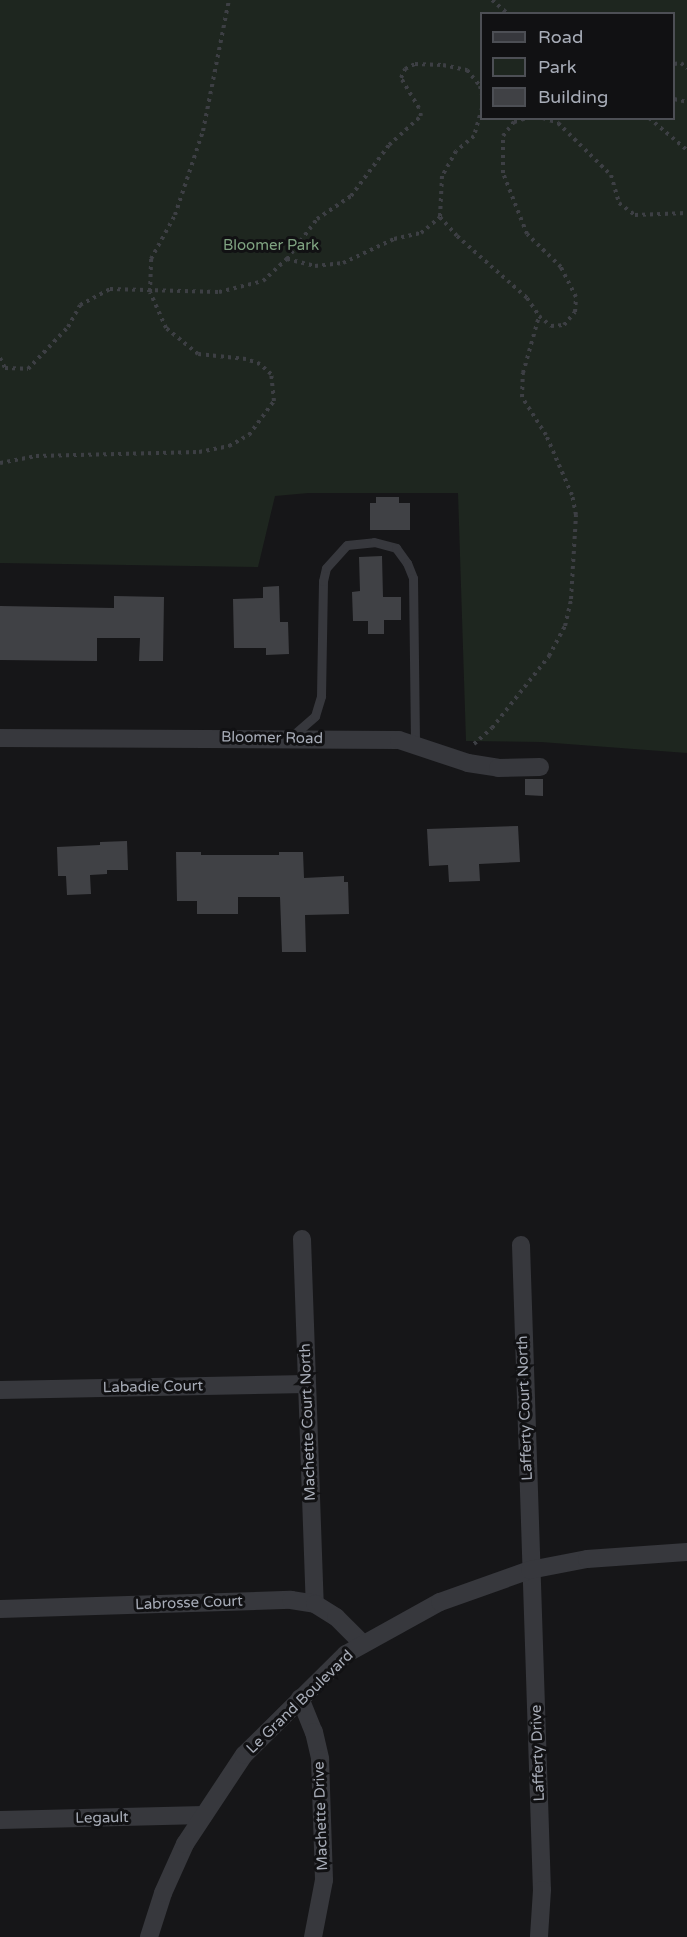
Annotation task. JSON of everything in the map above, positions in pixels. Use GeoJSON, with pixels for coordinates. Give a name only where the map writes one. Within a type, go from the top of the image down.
{"type":"FeatureCollection","features":[{"type":"Feature","properties":{"kind":"street","name":"Bloomer Road"},"geometry":{"type":"LineString","coordinates":[[0,738],[399,740],[415,743],[441,755],[498,768],[540,767]]}},
{"type":"Feature","properties":{"kind":"street","name":"Machette Court North"},"geometry":{"type":"LineString","coordinates":[[302,1239],[315,1604]]}},
{"type":"Feature","properties":{"kind":"street","name":"Lafferty Court North"},"geometry":{"type":"LineString","coordinates":[[520,1245],[530,1570]]}},
{"type":"Feature","properties":{"kind":"street","name":"Labadie Court"},"geometry":{"type":"LineString","coordinates":[[0,1390],[307,1384]]}},
{"type":"Feature","properties":{"kind":"street","name":"Le Grand Boulevard"},"geometry":{"type":"LineString","coordinates":[[149,1937],[162,1893],[186,1844],[244,1755],[346,1654],[440,1602],[530,1570],[587,1559],[687,1552]]}},
{"type":"Feature","properties":{"kind":"street","name":"Lafferty Drive"},"geometry":{"type":"LineString","coordinates":[[530,1570],[542,1890],[539,1937]]}},
{"type":"Feature","properties":{"kind":"street","name":"Labrosse Court"},"geometry":{"type":"LineString","coordinates":[[0,1609],[291,1600],[315,1604],[336,1617],[363,1644]]}},
{"type":"Feature","properties":{"kind":"street","name":"Machette Drive"},"geometry":{"type":"LineString","coordinates":[[300,1698],[315,1732],[320,1759],[324,1880],[313,1937]]}},
{"type":"Feature","properties":{"kind":"street","name":"Legault"},"geometry":{"type":"LineString","coordinates":[[0,1820],[204,1815]]}},
{"type":"Feature","properties":{"kind":"lane"},"geometry":{"type":"LineString","coordinates":[[290,739],[315,716],[321,696],[323,580],[326,568],[347,545],[374,542],[396,548],[407,563],[413,578],[415,743]]}},
{"type":"Feature","properties":{"kind":"path"},"geometry":{"type":"LineString","coordinates":[[0,463],[36,456],[200,452],[229,446],[249,435],[274,401],[271,374],[260,364],[246,359],[198,354],[166,328],[150,292],[152,259],[175,215],[203,131],[229,0]]}},
{"type":"Feature","properties":{"kind":"path"},"geometry":{"type":"LineString","coordinates":[[492,0],[506,12]]}},
{"type":"Feature","properties":{"kind":"path"},"geometry":{"type":"LineString","coordinates":[[0,358],[5,368],[28,369],[68,327],[80,304],[110,289],[150,292],[177,290],[219,292],[263,281],[287,259],[317,219],[351,196],[389,145],[421,116],[419,108],[401,78],[405,69],[415,64],[424,64],[467,70],[480,86]]}},
{"type":"Feature","properties":{"kind":"path"},"geometry":{"type":"LineString","coordinates":[[480,115],[474,136],[456,152],[442,177],[440,217],[457,236],[527,298],[539,316],[551,326],[564,324],[575,312],[576,297],[561,267],[527,234],[503,173],[503,136],[514,122],[520,120]]}},
{"type":"Feature","properties":{"kind":"path"},"geometry":{"type":"LineString","coordinates":[[549,120],[558,123],[611,176],[619,203],[634,215],[687,213]]}},
{"type":"Feature","properties":{"kind":"path"},"geometry":{"type":"LineString","coordinates":[[651,120],[687,150]]}},
{"type":"Feature","properties":{"kind":"path"},"geometry":{"type":"LineString","coordinates":[[287,259],[315,266],[343,263],[394,239],[421,233],[440,217]]}},
{"type":"Feature","properties":{"kind":"path"},"geometry":{"type":"LineString","coordinates":[[441,755],[471,748],[492,728],[549,656],[565,626],[572,599],[576,515],[572,495],[546,435],[522,397],[523,373],[539,316]]}},
{"type":"Feature","properties":{"kind":"green space","name":"Bloomer Park"},"geometry":{"type":"Polygon","coordinates":[[[0,0],[687,0],[687,753],[541,742],[466,741],[458,493],[308,493],[275,496],[258,567],[0,563],[0,0]]]}},
{"type":"Feature","properties":{"kind":"building"},"geometry":{"type":"Polygon","coordinates":[[[376,497],[399,497],[399,503],[410,503],[410,530],[370,530],[370,503],[376,503],[376,497]]]}},
{"type":"Feature","properties":{"kind":"building"},"geometry":{"type":"Polygon","coordinates":[[[382,556],[383,597],[401,597],[401,620],[384,620],[384,634],[368,634],[368,621],[353,621],[352,592],[360,591],[359,557],[382,556]]]}},
{"type":"Feature","properties":{"kind":"building"},"geometry":{"type":"Polygon","coordinates":[[[279,586],[280,622],[288,622],[289,654],[266,655],[266,648],[234,648],[233,599],[263,598],[263,587],[279,586]]]}},
{"type":"Feature","properties":{"kind":"building"},"geometry":{"type":"Polygon","coordinates":[[[114,596],[164,597],[163,661],[139,661],[140,638],[97,638],[97,661],[0,660],[0,606],[114,608],[114,596]]]}},
{"type":"Feature","properties":{"kind":"building"},"geometry":{"type":"Polygon","coordinates":[[[525,779],[543,779],[543,796],[525,795],[525,779]]]}},
{"type":"Feature","properties":{"kind":"building"},"geometry":{"type":"Polygon","coordinates":[[[518,826],[520,862],[479,864],[480,881],[449,882],[448,865],[429,866],[427,829],[518,826]]]}},
{"type":"Feature","properties":{"kind":"building"},"geometry":{"type":"Polygon","coordinates":[[[127,841],[128,870],[107,870],[107,874],[90,875],[91,894],[67,895],[66,876],[58,876],[57,847],[127,841]]]}},
{"type":"Feature","properties":{"kind":"building"},"geometry":{"type":"Polygon","coordinates":[[[176,852],[201,852],[201,855],[279,855],[279,852],[303,852],[304,878],[344,876],[344,882],[348,882],[349,914],[305,915],[306,952],[282,952],[280,897],[238,897],[238,914],[197,914],[197,901],[177,901],[176,852]]]}}]}
